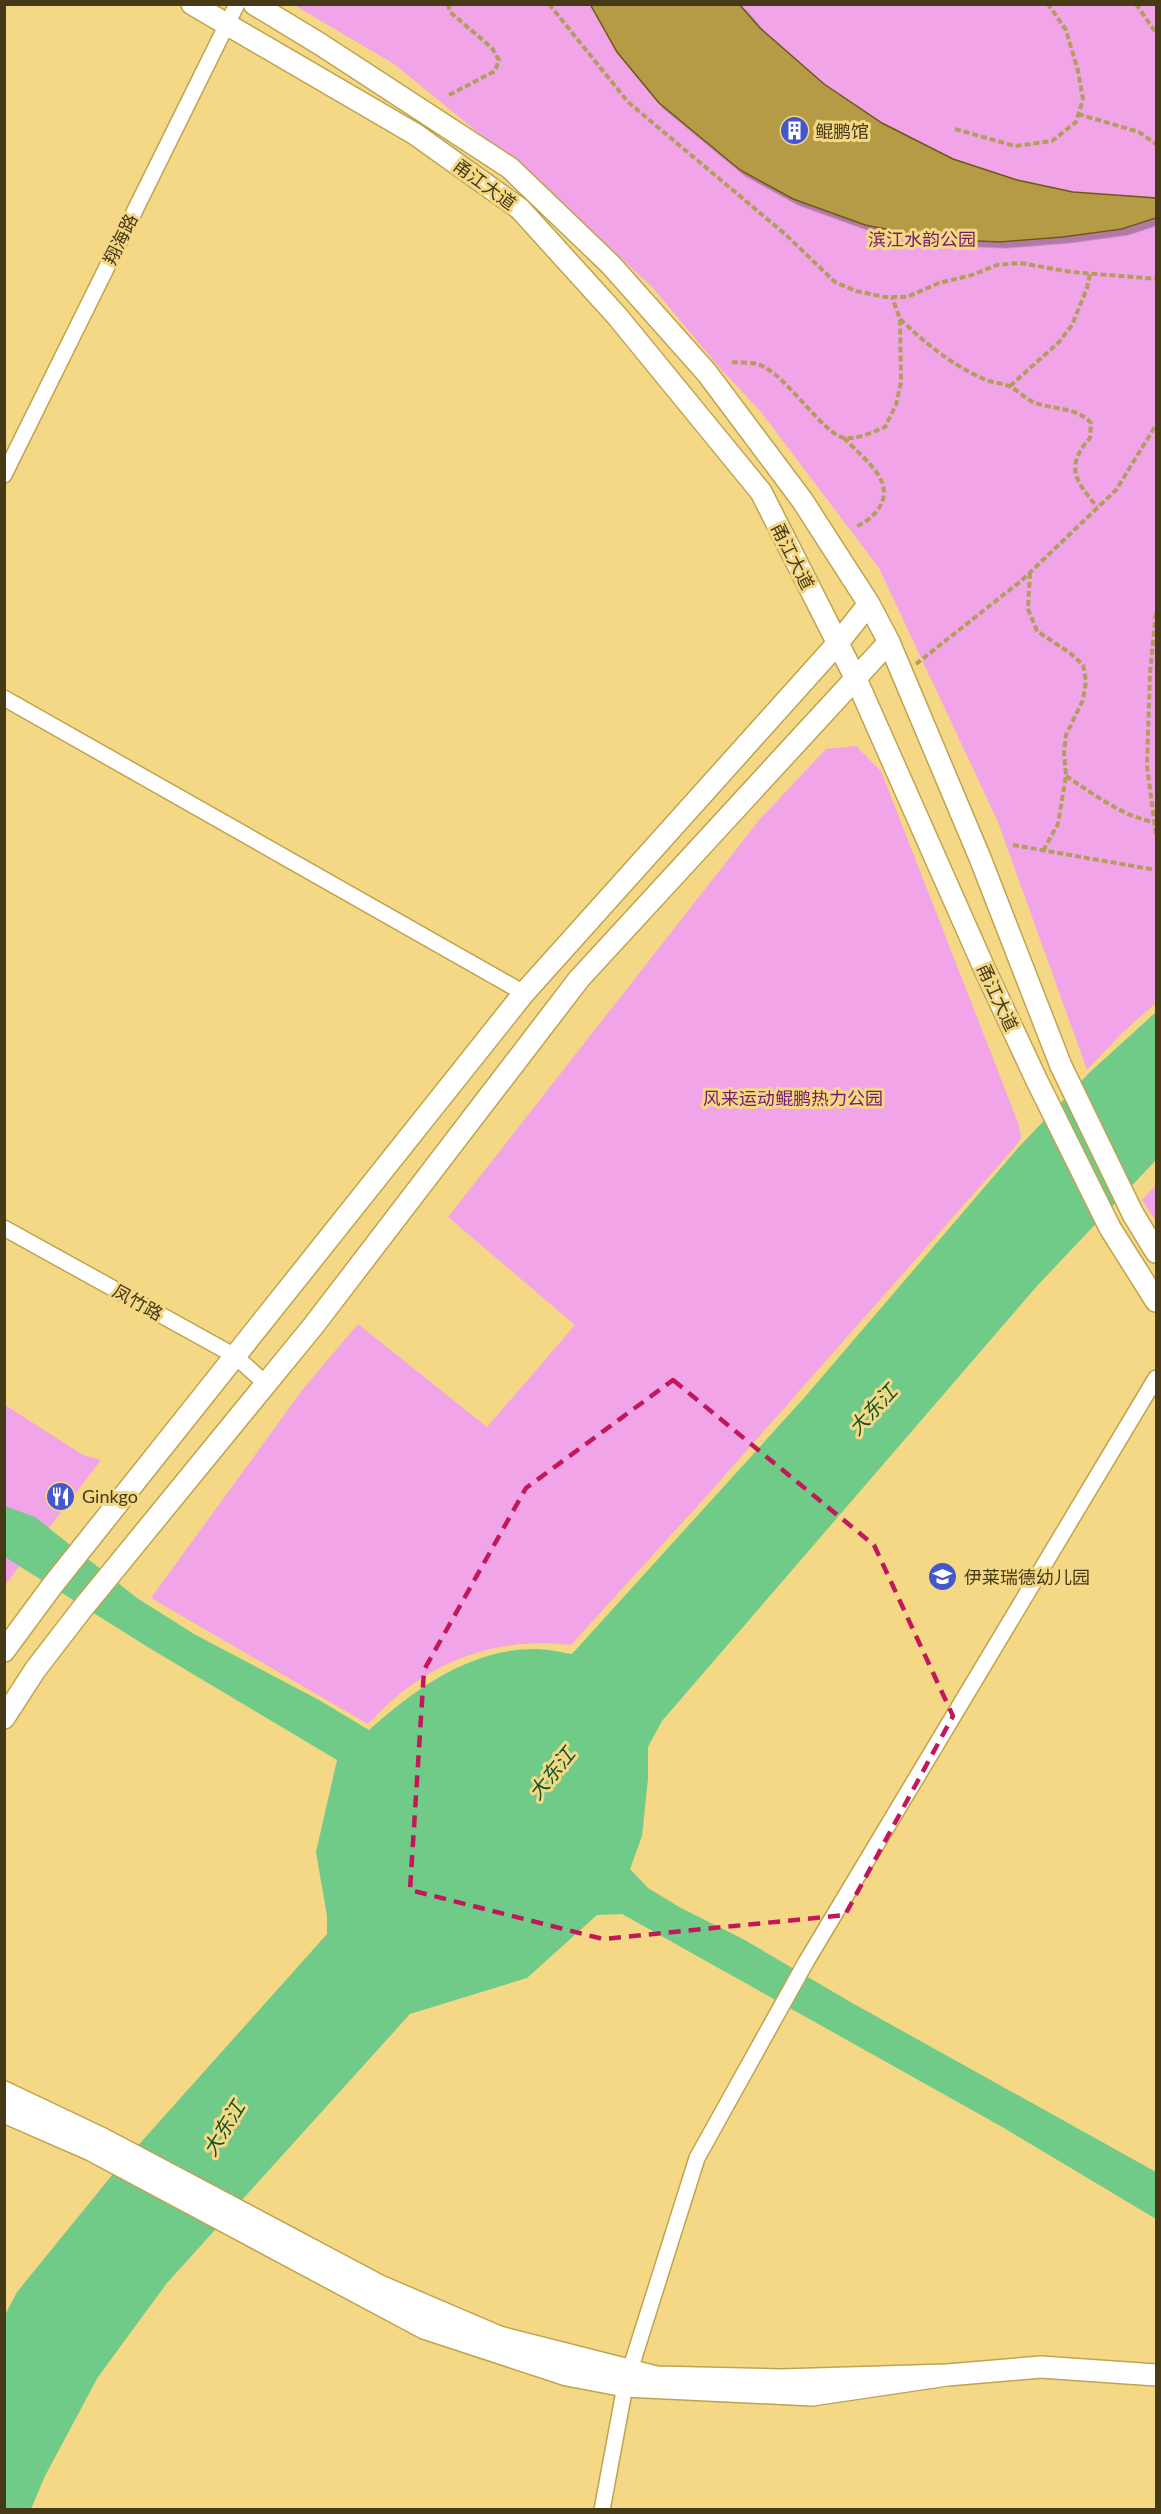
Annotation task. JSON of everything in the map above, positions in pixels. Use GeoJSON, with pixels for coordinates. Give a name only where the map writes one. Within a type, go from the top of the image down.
{"type":"FeatureCollection","features":[{"type":"Feature","properties":{"kind":"street","name":"甬江大道"},"geometry":{"type":"LineString","coordinates":[[192,4],[415,134],[520,209],[617,315],[761,492],[856,679],[980,959],[1037,1081],[1103,1214],[1156,1301]]}},
{"type":"Feature","properties":{"kind":"street","name":"翔海路"},"geometry":{"type":"LineString","coordinates":[[4,475],[237,4]]}},
{"type":"Feature","properties":{"kind":"street","name":"甬江大道"},"geometry":{"type":"LineString","coordinates":[[254,4],[320,44],[510,168],[611,265],[707,373],[802,500],[869,604],[889,642],[980,858],[1061,1066],[1122,1191],[1156,1252]]}},
{"type":"Feature","properties":{"kind":"street"},"geometry":{"type":"LineString","coordinates":[[4,1651],[52,1586],[524,993],[837,644],[869,604]]}},
{"type":"Feature","properties":{"kind":"street"},"geometry":{"type":"LineString","coordinates":[[4,1718],[34,1670],[266,1384],[579,979],[889,642]]}},
{"type":"Feature","properties":{"kind":"street"},"geometry":{"type":"LineString","coordinates":[[4,698],[524,993]]}},
{"type":"Feature","properties":{"kind":"street","name":"凤竹路"},"geometry":{"type":"LineString","coordinates":[[4,1227],[236,1356],[266,1384]]}},
{"type":"Feature","properties":{"kind":"street"},"geometry":{"type":"LineString","coordinates":[[602,2510],[628,2378],[697,2158],[806,1962],[1156,1378]]}},
{"type":"Feature","properties":{"kind":"street"},"geometry":{"type":"LineString","coordinates":[[4,2092],[97,2145],[259,2231],[499,2337],[628,2378],[812,2395],[947,2374],[1041,2367],[1156,2375]]}},
{"type":"Feature","properties":{"kind":"street"},"geometry":{"type":"LineString","coordinates":[[4,2112],[97,2145]]}},
{"type":"Feature","properties":{"kind":"path"},"geometry":{"type":"LineString","coordinates":[[448,4],[450,12],[492,48],[499,60],[495,70],[449,95]]}},
{"type":"Feature","properties":{"kind":"path"},"geometry":{"type":"LineString","coordinates":[[549,4],[628,102],[785,234],[835,282],[856,291],[907,297],[939,283],[972,275],[997,265],[1020,263],[1090,274],[1156,279]]}},
{"type":"Feature","properties":{"kind":"path"},"geometry":{"type":"LineString","coordinates":[[955,129],[1015,146],[1052,141],[1076,122],[1083,99],[1078,71],[1066,30],[1048,4]]}},
{"type":"Feature","properties":{"kind":"path"},"geometry":{"type":"LineString","coordinates":[[1136,4],[1156,33]]}},
{"type":"Feature","properties":{"kind":"path"},"geometry":{"type":"LineString","coordinates":[[1078,114],[1139,132],[1156,144]]}},
{"type":"Feature","properties":{"kind":"path"},"geometry":{"type":"LineString","coordinates":[[1010,386],[1059,342],[1072,325],[1088,288],[1090,274]]}},
{"type":"Feature","properties":{"kind":"path"},"geometry":{"type":"LineString","coordinates":[[843,438],[864,436],[885,427],[896,405],[900,382],[900,319],[892,297]]}},
{"type":"Feature","properties":{"kind":"path"},"geometry":{"type":"LineString","coordinates":[[900,319],[932,349],[967,371],[989,381],[1010,386],[1034,403],[1076,412],[1091,423],[1090,438],[1080,450],[1075,466],[1077,483],[1097,507]]}},
{"type":"Feature","properties":{"kind":"path"},"geometry":{"type":"LineString","coordinates":[[732,362],[760,364],[782,380],[828,428],[843,438],[882,480],[883,497],[877,513],[868,522],[855,527]]}},
{"type":"Feature","properties":{"kind":"path"},"geometry":{"type":"LineString","coordinates":[[903,674],[1030,572],[1116,490],[1156,425]]}},
{"type":"Feature","properties":{"kind":"path"},"geometry":{"type":"LineString","coordinates":[[1030,572],[1028,609],[1037,631],[1070,652],[1083,665],[1086,681],[1083,700],[1066,735],[1064,752],[1066,776],[1058,824],[1042,851]]}},
{"type":"Feature","properties":{"kind":"path"},"geometry":{"type":"LineString","coordinates":[[1156,613],[1150,673],[1147,766],[1156,834]]}},
{"type":"Feature","properties":{"kind":"path"},"geometry":{"type":"LineString","coordinates":[[1066,776],[1113,807],[1140,819],[1154,822]]}},
{"type":"Feature","properties":{"kind":"path"},"geometry":{"type":"LineString","coordinates":[[1013,845],[1156,870]]}},
{"type":"Feature","properties":{"kind":"highlighted area"},"geometry":{"type":"Polygon","coordinates":[[[673,1380],[874,1545],[953,1716],[845,1915],[603,1939],[410,1890],[424,1670],[526,1488],[673,1380]]]}},
{"type":"Feature","properties":{"kind":"green space","name":"滨江水韵公园"},"geometry":{"type":"Polygon","coordinates":[[[294,5],[1156,5],[1156,1003],[1123,1032],[1087,1070],[998,822],[879,568],[761,412],[719,367],[653,288],[545,187],[394,64],[294,5]]]}},
{"type":"Feature","properties":{"kind":"green space","name":"风来运动鲲鹏热力公园"},"geometry":{"type":"Polygon","coordinates":[[[856,746],[881,771],[1019,1125],[1021,1138],[1014,1148],[711,1491],[571,1645],[541,1643],[512,1645],[485,1650],[459,1659],[411,1685],[368,1724],[151,1598],[303,1389],[358,1324],[487,1427],[575,1325],[448,1217],[760,819],[826,749],[856,746]]]}},
{"type":"Feature","properties":{"kind":"green space"},"geometry":{"type":"Polygon","coordinates":[[[1156,1185],[1156,1221],[1142,1200],[1156,1185]]]}},
{"type":"Feature","properties":{"kind":"green space"},"geometry":{"type":"Polygon","coordinates":[[[5,1405],[83,1455],[101,1460],[5,1585],[5,1405]]]}},
{"type":"Feature","properties":{"kind":"water","name":"大东江"},"geometry":{"type":"Polygon","coordinates":[[[1156,1012],[1156,1160],[1037,1286],[662,1721],[648,1747],[648,1779],[642,1836],[630,1869],[648,1888],[681,1908],[743,1939],[854,2004],[1156,2172],[1156,2219],[1004,2128],[622,1914],[597,1915],[527,1978],[410,2014],[167,2283],[98,2377],[45,2476],[31,2509],[5,2509],[4,2317],[17,2292],[117,2169],[327,1934],[327,1916],[316,1852],[337,1760],[146,1646],[5,1557],[5,1506],[35,1517],[137,1598],[194,1634],[319,1700],[369,1730],[425,1686],[466,1664],[511,1651],[540,1649],[572,1654],[804,1398],[1018,1148],[1089,1073],[1156,1012]]]}},
{"type":"Feature","properties":{"kind":"building","name":"鲲鹏馆"},"geometry":{"type":"Polygon","coordinates":[[[590,4],[739,4],[760,28],[824,84],[882,123],[953,159],[1017,180],[1073,192],[1156,198],[1156,218],[1122,229],[1063,237],[1000,242],[936,239],[865,225],[793,199],[740,170],[659,103],[617,52],[590,4]]]}},
{"type":"Feature","properties":{"kind":"place","name":"鲲鹏馆"},"geometry":{"type":"Point","coordinates":[794,131]}},
{"type":"Feature","properties":{"kind":"place","name":"Ginkgo"},"geometry":{"type":"Point","coordinates":[61,1496]}},
{"type":"Feature","properties":{"kind":"place","name":"伊莱瑞德幼儿园"},"geometry":{"type":"Point","coordinates":[943,1577]}}]}
